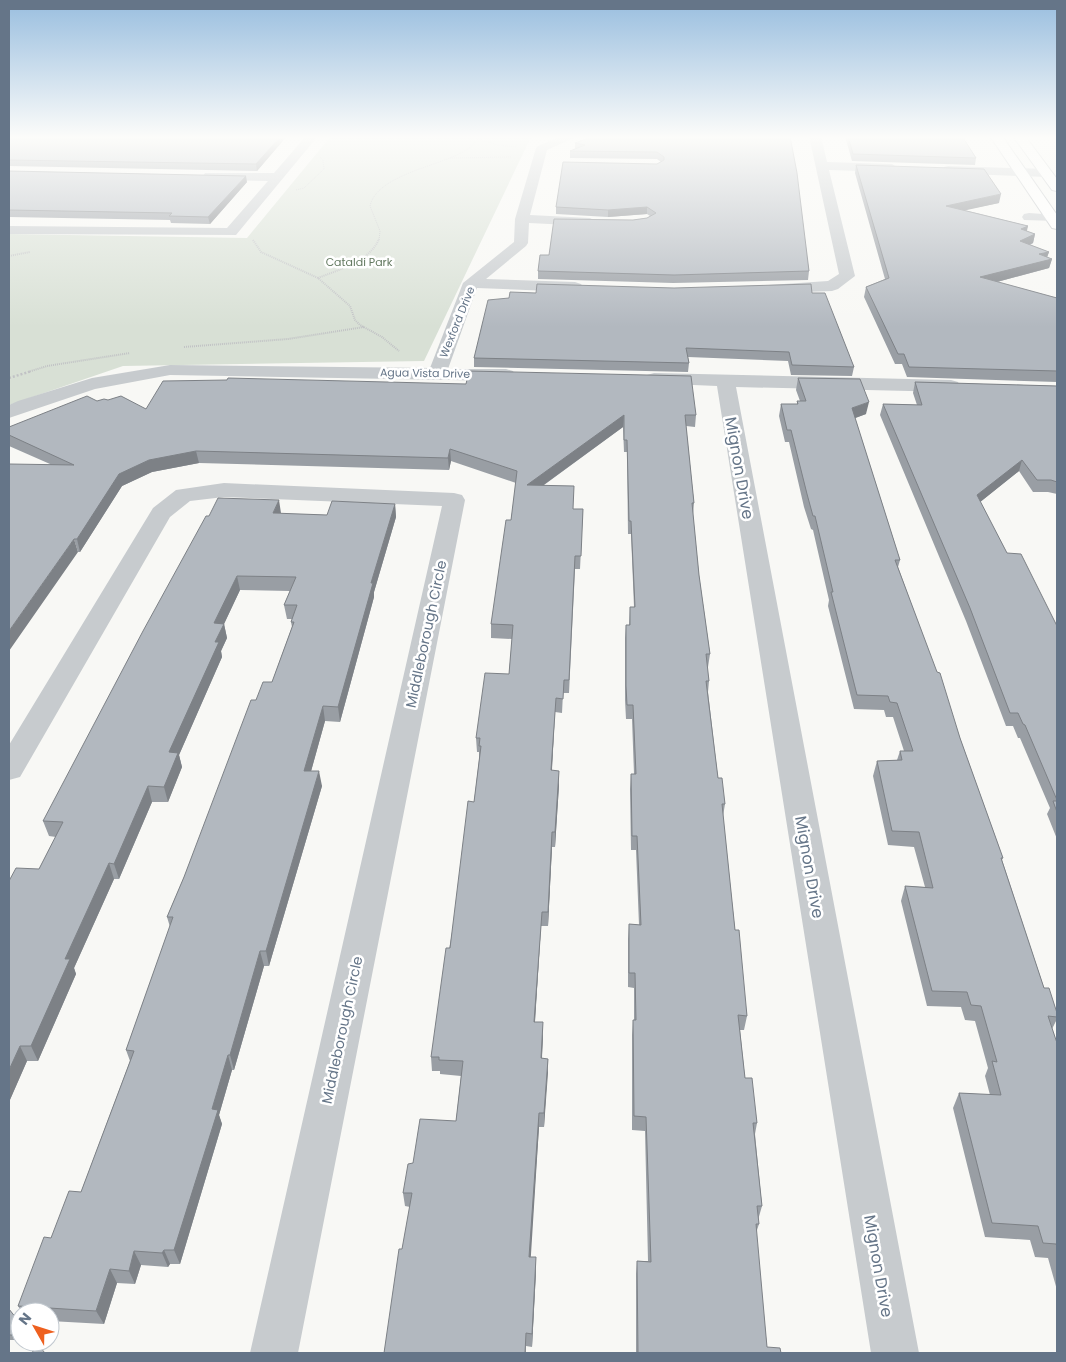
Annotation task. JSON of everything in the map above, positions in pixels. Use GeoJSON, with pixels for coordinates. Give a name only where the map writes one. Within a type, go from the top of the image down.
{"type":"FeatureCollection","features":[{"type":"Feature","properties":{"kind":"main road"},"geometry":{"type":"LineString","coordinates":[[1040,200],[1055,222]]}},
{"type":"Feature","properties":{"kind":"street"},"geometry":{"type":"LineString","coordinates":[[9,230],[231,232],[258,200]]}},
{"type":"Feature","properties":{"kind":"street","name":"Wexford Drive"},"geometry":{"type":"LineString","coordinates":[[437,373],[471,283],[506,257],[521,243],[522,219],[529,200]]}},
{"type":"Feature","properties":{"kind":"street"},"geometry":{"type":"LineString","coordinates":[[763,288],[832,286],[847,276],[830,200]]}},
{"type":"Feature","properties":{"kind":"street"},"geometry":{"type":"LineString","coordinates":[[1029,217],[1055,222]]}},
{"type":"Feature","properties":{"kind":"street"},"geometry":{"type":"LineString","coordinates":[[522,219],[608,223]]}},
{"type":"Feature","properties":{"kind":"street"},"geometry":{"type":"LineString","coordinates":[[471,283],[586,287]]}},
{"type":"Feature","properties":{"kind":"street","name":"Agua Vista Drive"},"geometry":{"type":"LineString","coordinates":[[9,412],[25,405],[92,384],[170,370],[437,373],[524,376]]}},
{"type":"Feature","properties":{"kind":"street"},"geometry":{"type":"LineString","coordinates":[[639,378],[965,386]]}},
{"type":"Feature","properties":{"kind":"street","name":"Mignon Drive"},"geometry":{"type":"LineString","coordinates":[[726,381],[895,1353]]}},
{"type":"Feature","properties":{"kind":"street","name":"Middleborough Circle"},"geometry":{"type":"LineString","coordinates":[[9,770],[161,514],[184,496],[224,490],[454,500],[274,1353]]}},
{"type":"Feature","properties":{"kind":"path"},"geometry":{"type":"LineString","coordinates":[[318,278],[350,265],[374,248],[380,238],[377,224],[369,211],[372,200]]}},
{"type":"Feature","properties":{"kind":"path"},"geometry":{"type":"LineString","coordinates":[[250,236],[261,252],[318,278],[332,288],[341,300],[350,306],[355,320],[360,325],[382,337],[403,354]]}},
{"type":"Feature","properties":{"kind":"green space","name":"Cataldi Park"},"geometry":{"type":"Polygon","coordinates":[[[279,200],[501,200],[424,361],[123,366],[9,405],[9,234],[247,238],[279,200]]]}},
{"type":"Feature","properties":{"kind":"building"},"geometry":{"type":"Polygon","coordinates":[[[9,200],[224,200],[208,217],[169,216],[172,213],[9,210],[9,200]]]}},
{"type":"Feature","properties":{"kind":"building"},"geometry":{"type":"Polygon","coordinates":[[[557,200],[800,200],[809,271],[674,275],[538,271],[540,255],[549,255],[554,219],[633,220],[647,218],[656,213],[647,207],[608,210],[556,207],[557,200]]]}},
{"type":"Feature","properties":{"kind":"building"},"geometry":{"type":"Polygon","coordinates":[[[866,200],[976,200],[946,206],[1028,226],[1021,229],[1035,234],[1020,241],[1049,252],[1039,254],[1052,259],[980,277],[1057,298],[1057,371],[909,367],[904,354],[898,354],[866,287],[889,278],[866,200]]]}},
{"type":"Feature","properties":{"kind":"building"},"geometry":{"type":"Polygon","coordinates":[[[537,284],[674,288],[811,284],[812,293],[825,293],[854,367],[792,365],[789,352],[686,348],[689,363],[474,358],[488,300],[509,298],[510,292],[536,293],[537,284]]]}},
{"type":"Feature","properties":{"kind":"building"},"geometry":{"type":"Polygon","coordinates":[[[469,371],[691,376],[696,415],[685,415],[699,575],[710,654],[706,654],[709,681],[706,681],[718,778],[722,778],[725,804],[722,804],[735,930],[739,930],[747,1016],[738,1015],[745,1078],[752,1078],[757,1123],[753,1123],[762,1206],[757,1206],[759,1224],[756,1224],[767,1347],[780,1348],[781,1353],[638,1353],[637,1261],[651,1262],[646,1117],[634,1116],[633,1020],[636,1020],[635,973],[629,973],[629,924],[641,925],[637,836],[632,836],[631,774],[636,774],[633,705],[627,705],[626,686],[626,625],[630,625],[630,607],[635,607],[631,521],[629,521],[627,440],[624,440],[624,415],[527,485],[574,486],[573,509],[583,509],[581,556],[575,556],[569,680],[564,680],[563,699],[556,698],[551,770],[559,771],[555,832],[552,832],[548,912],[542,912],[534,1022],[543,1022],[541,1058],[548,1059],[544,1113],[539,1113],[529,1257],[536,1257],[532,1334],[526,1333],[525,1353],[384,1353],[399,1249],[402,1249],[412,1193],[403,1193],[408,1164],[413,1163],[420,1119],[456,1121],[463,1061],[439,1060],[439,1057],[431,1057],[446,948],[450,948],[468,801],[474,802],[481,746],[479,746],[480,738],[476,738],[485,673],[509,674],[513,625],[491,624],[506,520],[511,520],[517,471],[450,449],[448,458],[196,451],[149,460],[119,474],[77,539],[74,539],[9,631],[9,464],[74,465],[9,435],[9,427],[87,396],[97,401],[121,396],[146,409],[163,381],[227,380],[228,378],[466,384],[469,371]]]}},
{"type":"Feature","properties":{"kind":"building"},"geometry":{"type":"Polygon","coordinates":[[[798,378],[860,379],[869,402],[852,408],[900,560],[895,560],[937,672],[940,673],[960,738],[1003,858],[1001,858],[1044,988],[1049,988],[1057,1013],[1057,1017],[1048,1016],[1057,1043],[1057,1247],[1056,1244],[1043,1243],[1038,1226],[992,1223],[959,1093],[1001,1095],[992,1061],[997,1062],[981,1006],[971,1005],[967,992],[932,991],[905,886],[933,888],[919,832],[892,831],[877,761],[902,760],[900,751],[913,751],[897,703],[890,702],[888,696],[857,695],[831,592],[833,592],[815,516],[813,516],[791,430],[787,430],[781,404],[798,404],[797,401],[806,401],[798,378]]]}},
{"type":"Feature","properties":{"kind":"building"},"geometry":{"type":"Polygon","coordinates":[[[915,382],[1057,386],[1057,482],[1037,480],[1022,460],[977,495],[1007,553],[1021,554],[1057,626],[1057,800],[1025,725],[1018,713],[1010,713],[970,608],[883,404],[922,405],[915,382]]]}},
{"type":"Feature","properties":{"kind":"building"},"geometry":{"type":"Polygon","coordinates":[[[218,498],[279,500],[273,513],[327,515],[332,501],[395,504],[371,583],[373,583],[338,707],[323,706],[304,771],[319,771],[266,951],[260,951],[230,1055],[228,1055],[212,1109],[218,1110],[174,1250],[164,1250],[162,1253],[134,1251],[129,1271],[110,1269],[96,1311],[60,1309],[60,1302],[20,1302],[44,1237],[51,1238],[69,1191],[81,1192],[134,1051],[126,1050],[173,917],[167,917],[251,700],[256,700],[263,682],[272,682],[294,622],[291,622],[297,605],[284,605],[296,577],[237,576],[214,623],[224,624],[215,642],[219,642],[169,752],[178,753],[164,787],[148,786],[114,864],[109,863],[65,959],[70,959],[31,1046],[20,1046],[9,1070],[9,881],[16,868],[39,869],[63,822],[43,821],[143,631],[206,516],[209,516],[218,498]]]}},
{"type":"Feature","properties":{"kind":"building"},"geometry":{"type":"Polygon","coordinates":[[[1053,801],[1057,801],[1057,812],[1053,801]]]}},
{"type":"Feature","properties":{"kind":"building"},"geometry":{"type":"Polygon","coordinates":[[[9,1309],[10,1335],[9,1335],[9,1309]]]}}]}
